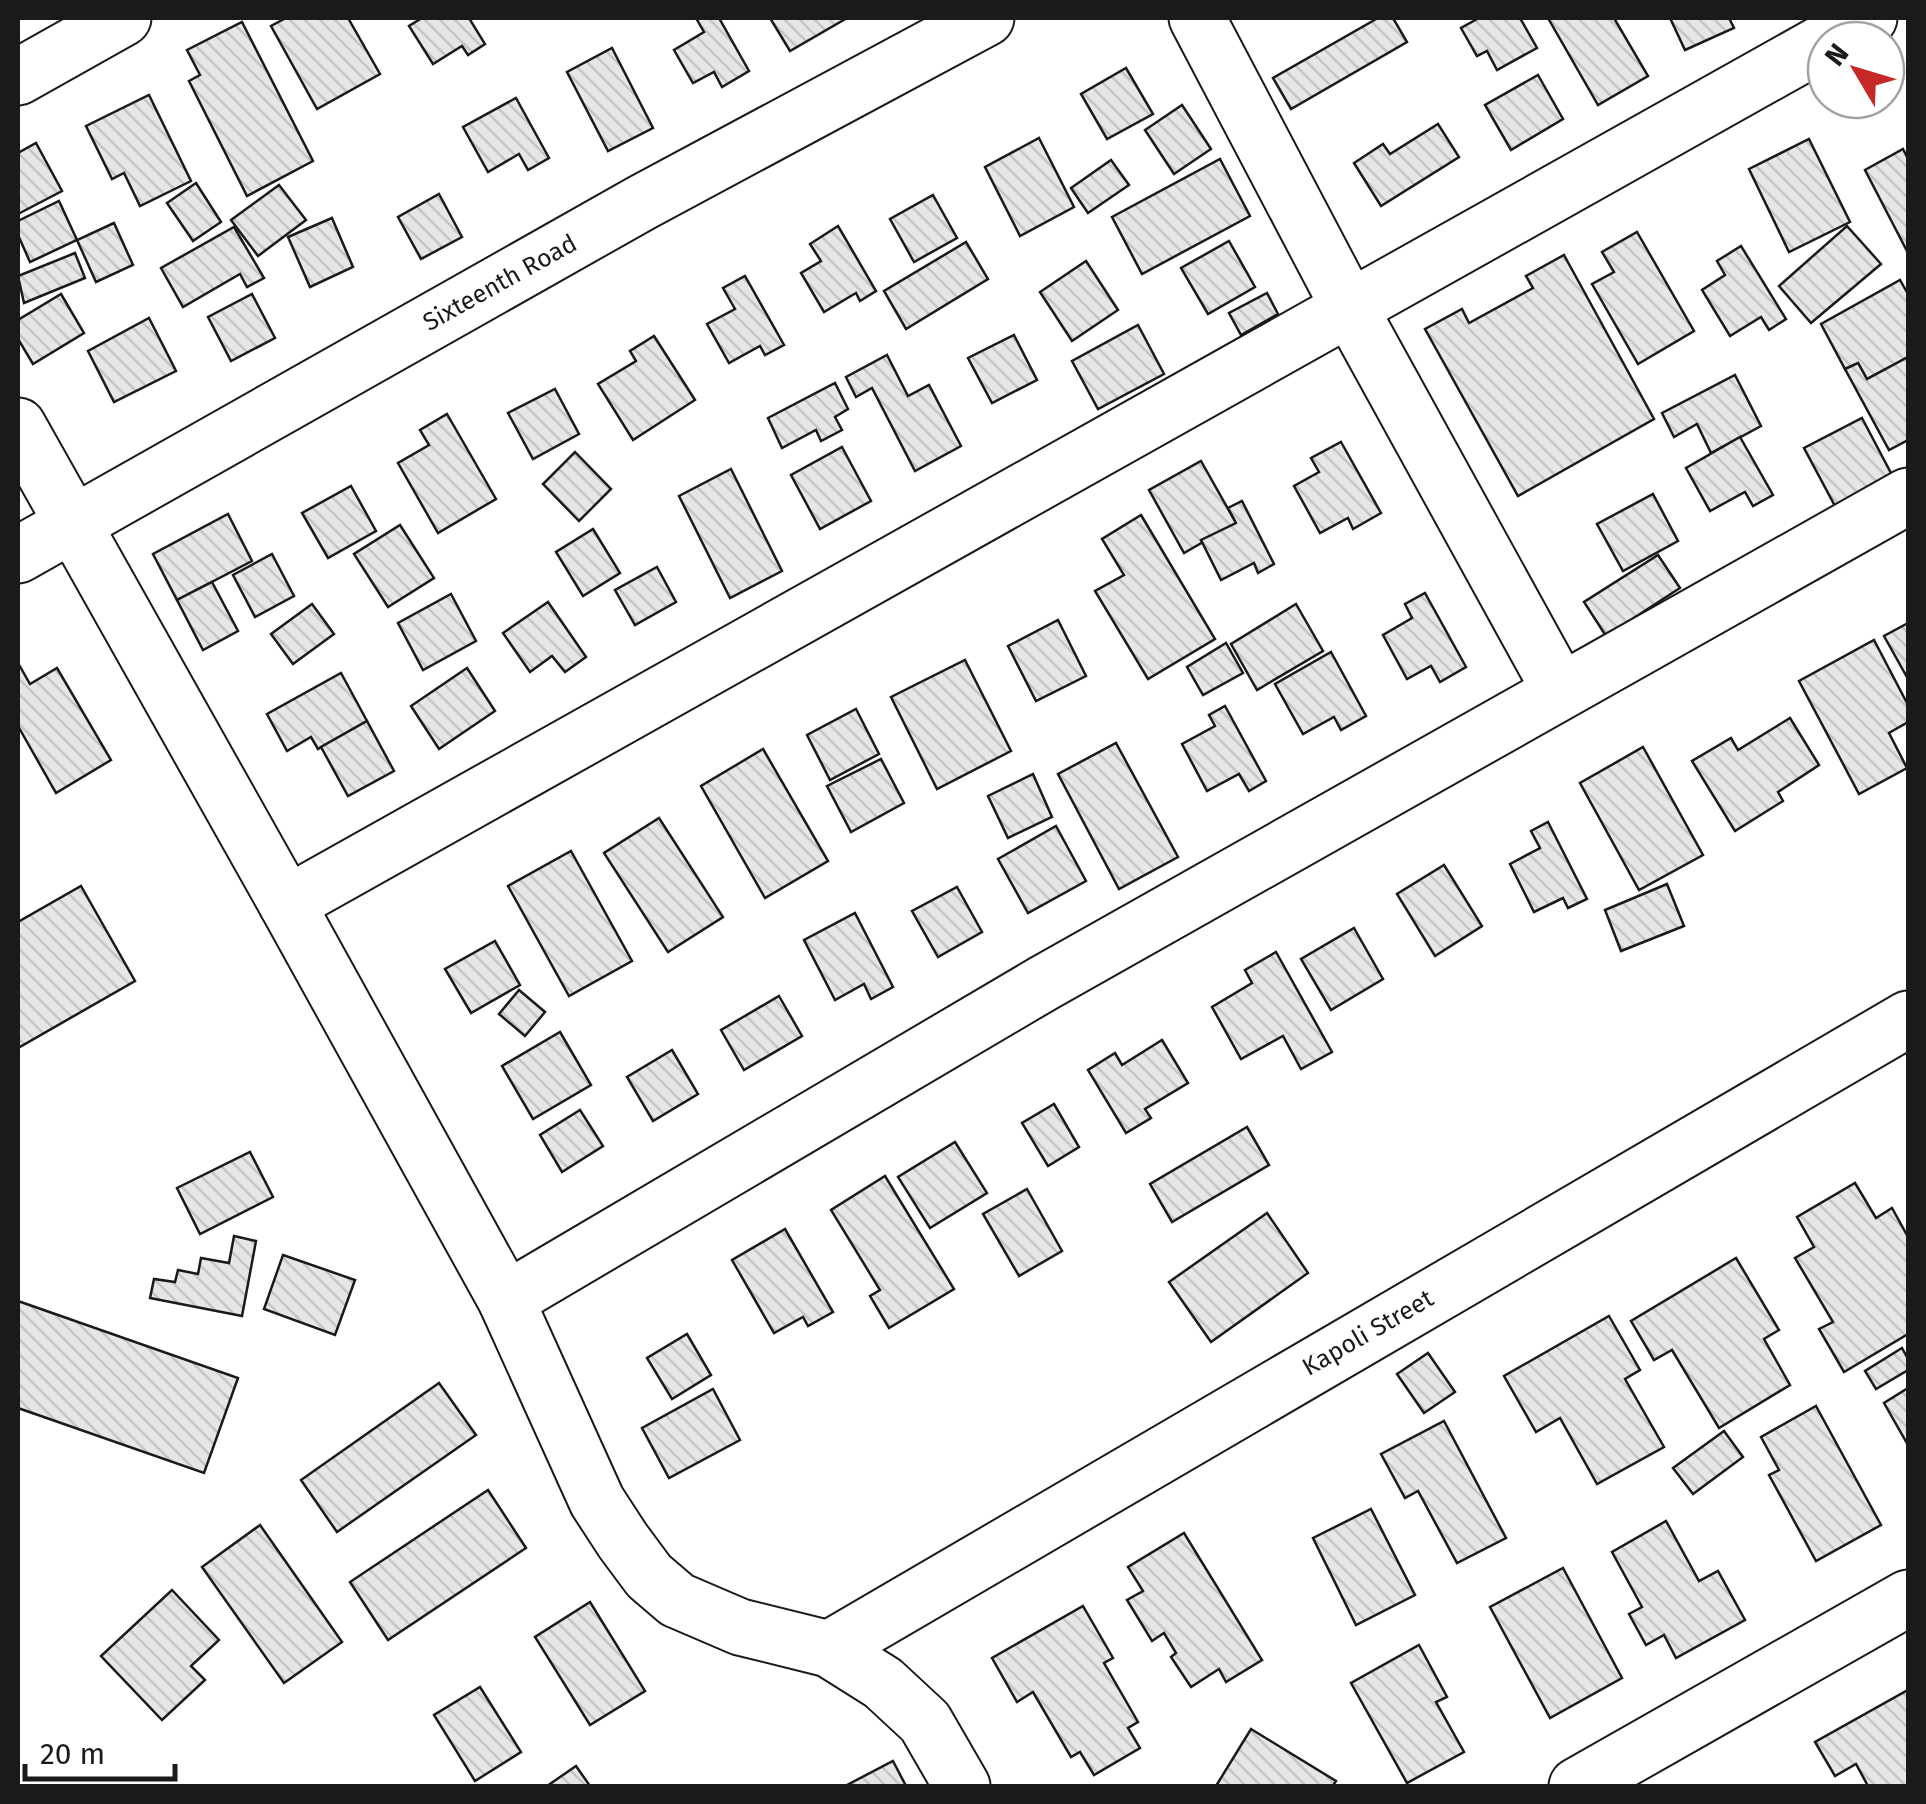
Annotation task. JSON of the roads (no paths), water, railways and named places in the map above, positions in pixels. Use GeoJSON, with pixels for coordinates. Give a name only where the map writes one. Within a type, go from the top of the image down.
{"type":"FeatureCollection","features":[{"type":"Feature","properties":{"kind":"street"},"geometry":{"type":"LineString","coordinates":[[18,77],[122,18]]}},
{"type":"Feature","properties":{"kind":"street","name":"Sixteenth Road"},"geometry":{"type":"LineString","coordinates":[[18,555],[643,202],[986,18]]}},
{"type":"Feature","properties":{"kind":"street"},"geometry":{"type":"LineString","coordinates":[[1197,18],[1349,307],[1560,690]]}},
{"type":"Feature","properties":{"kind":"street"},"geometry":{"type":"LineString","coordinates":[[287,904],[1806,53]]}},
{"type":"Feature","properties":{"kind":"street"},"geometry":{"type":"LineString","coordinates":[[18,426],[506,1300],[596,1501],[649,1576],[677,1600],[740,1627],[829,1649],[883,1684],[926,1722],[962,1786]]}},
{"type":"Feature","properties":{"kind":"street"},"geometry":{"type":"LineString","coordinates":[[506,1300],[1044,982],[1908,496]]}},
{"type":"Feature","properties":{"kind":"street","name":"Kapoli Street"},"geometry":{"type":"LineString","coordinates":[[829,1649],[1908,1020]]}},
{"type":"Feature","properties":{"kind":"street"},"geometry":{"type":"LineString","coordinates":[[1577,1786],[1643,1771],[1908,1598]]}}]}
